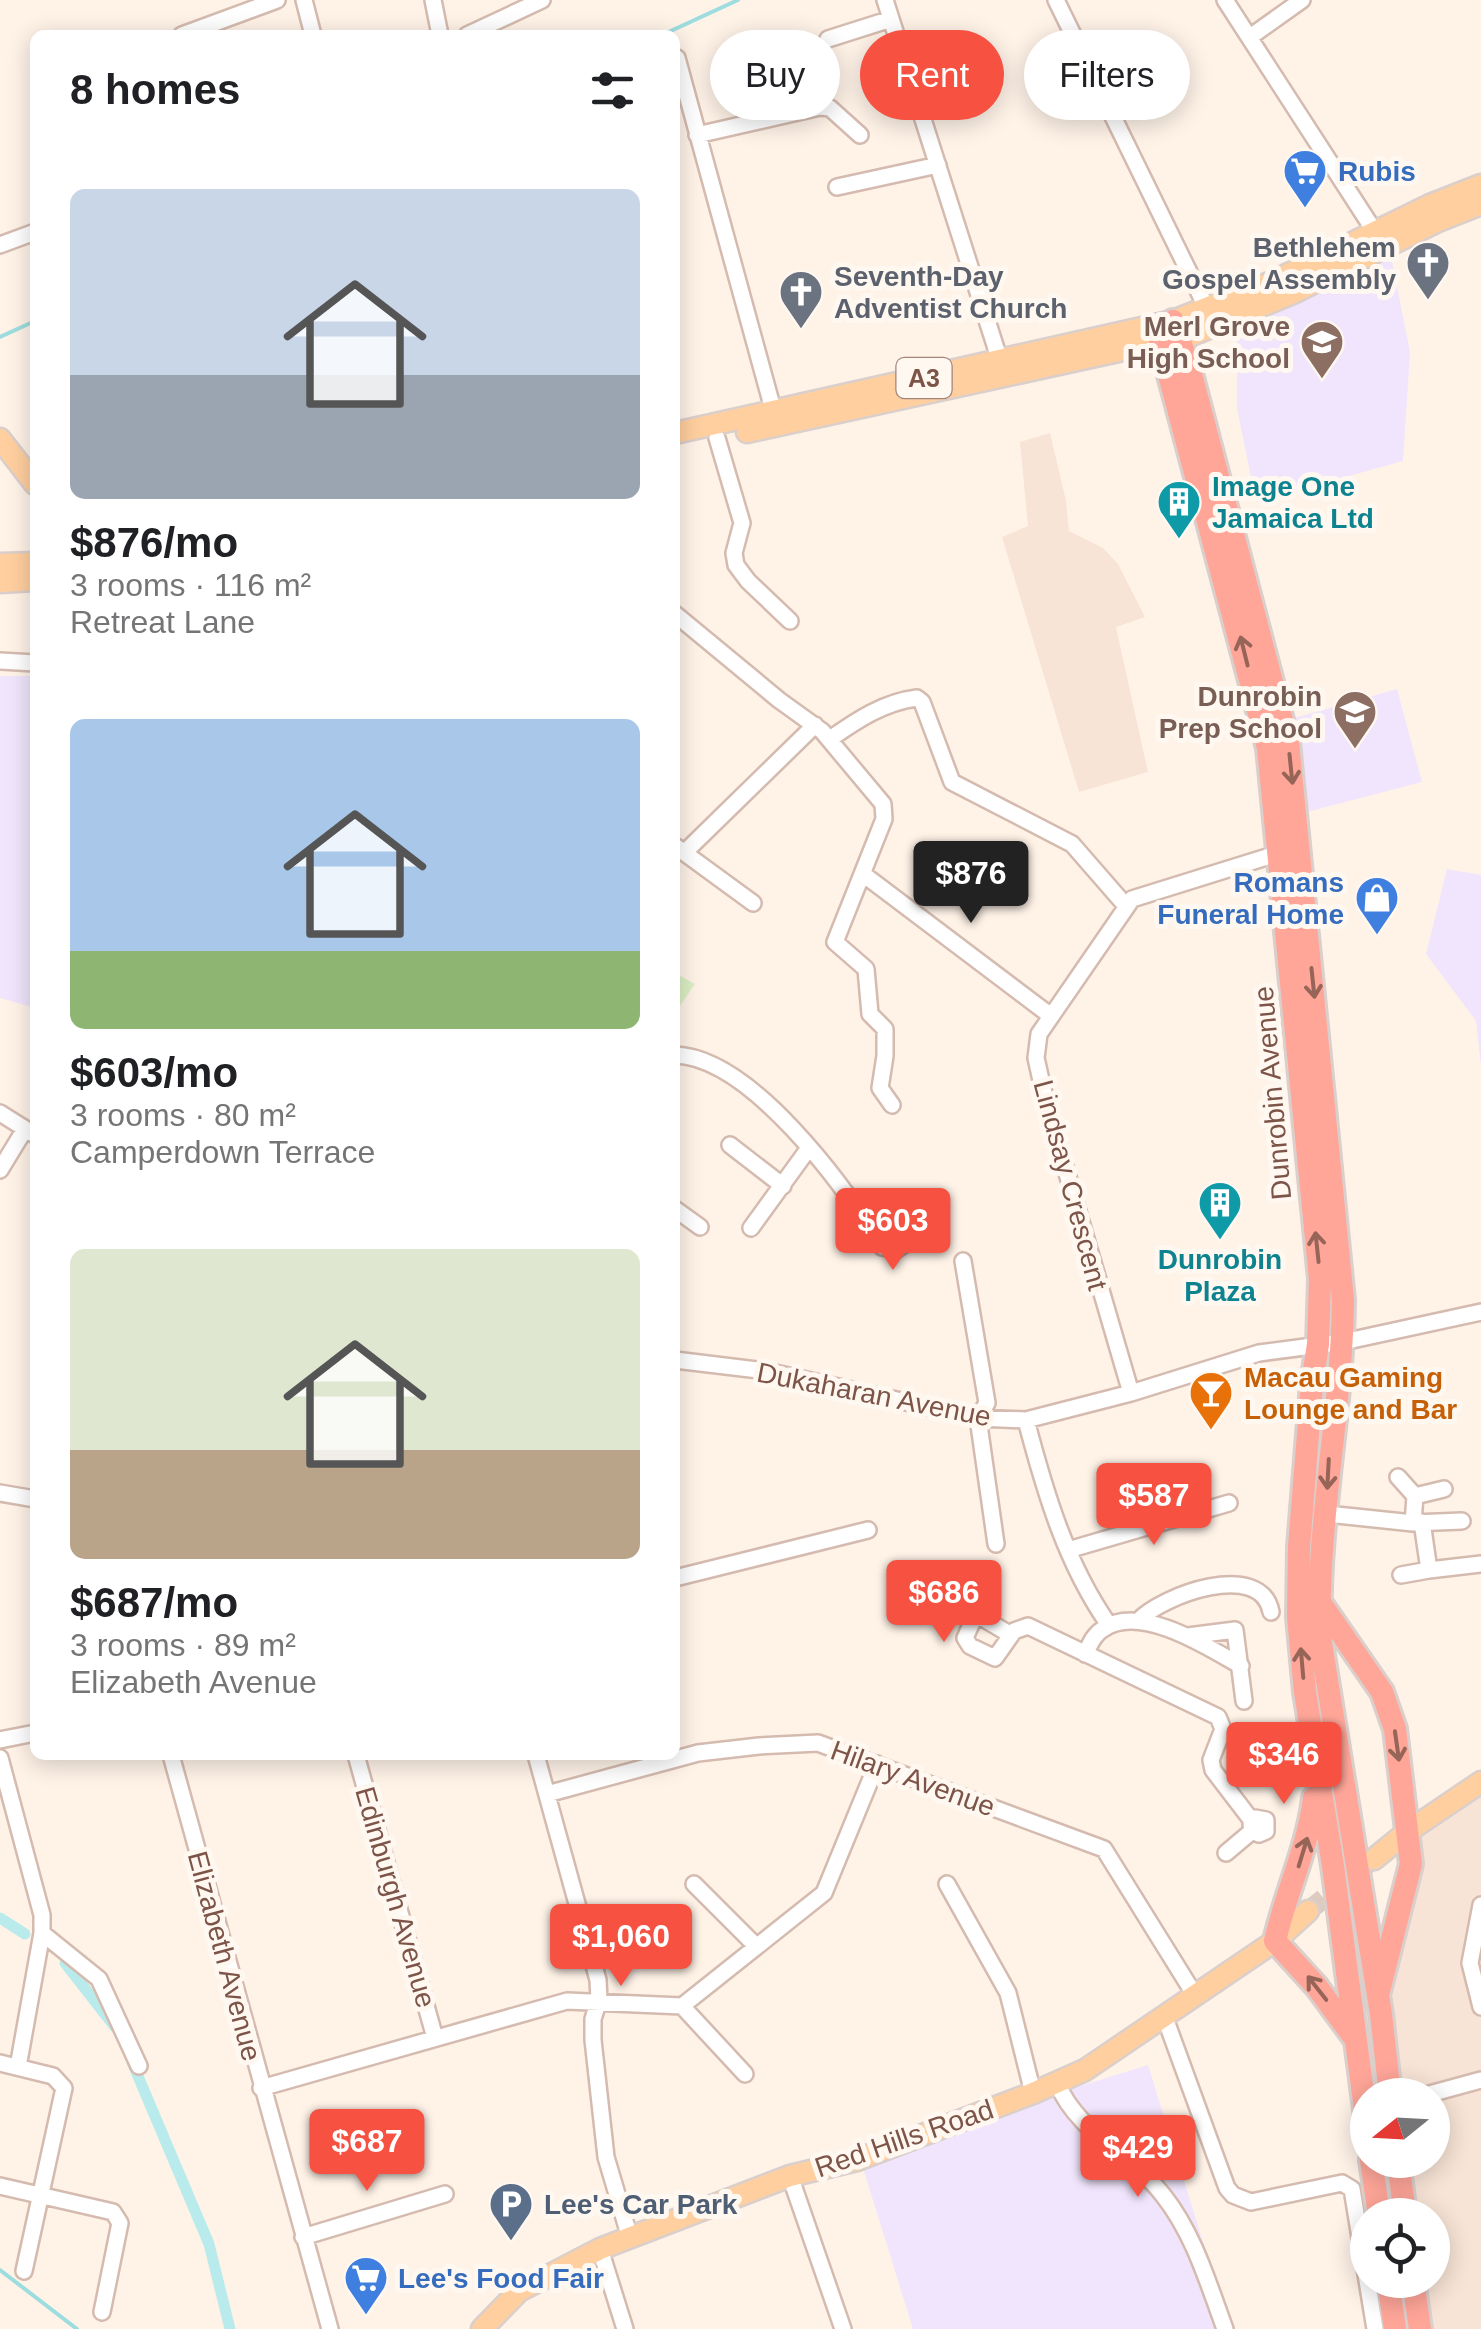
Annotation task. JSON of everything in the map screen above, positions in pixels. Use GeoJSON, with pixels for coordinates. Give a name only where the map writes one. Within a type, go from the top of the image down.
{"type":"FeatureCollection","features":[{"type":"Feature","properties":{"kind":"highway","name":"Dunrobin Avenue"},"geometry":{"type":"LineString","coordinates":[[1167,332],[1288,743],[1290,851],[1320,1279],[1318,1344],[1299,1547],[1298,1617],[1362,2078]]}},
{"type":"Feature","properties":{"kind":"highway","name":"Dunrobin Avenue"},"geometry":{"type":"LineString","coordinates":[[1290,851],[1340,1254],[1343,1342],[1328,1468],[1320,1636],[1365,1857],[1388,2078]]}},
{"type":"Feature","properties":{"kind":"highway"},"geometry":{"type":"LineString","coordinates":[[1319,1600],[1382,1692],[1395,1729],[1410,1864],[1377,1994]]}},
{"type":"Feature","properties":{"kind":"highway"},"geometry":{"type":"LineString","coordinates":[[1316,1759],[1311,1826],[1274,1941],[1356,2039]]}},
{"type":"Feature","properties":{"kind":"highway"},"geometry":{"type":"LineString","coordinates":[[1391,2298],[1395,2329]]}},
{"type":"Feature","properties":{"kind":"highway"},"geometry":{"type":"LineString","coordinates":[[1416,2298],[1420,2329]]}},
{"type":"Feature","properties":{"kind":"main road","name":"A3"},"geometry":{"type":"LineString","coordinates":[[1210,317],[1272,282],[1481,185]]}},
{"type":"Feature","properties":{"kind":"main road","name":"A3"},"geometry":{"type":"LineString","coordinates":[[680,445],[1167,332],[1481,204]]}},
{"type":"Feature","properties":{"kind":"main road","name":"A3"},"geometry":{"type":"LineString","coordinates":[[680,432],[1000,361],[1167,332]]}},
{"type":"Feature","properties":{"kind":"main road"},"geometry":{"type":"LineString","coordinates":[[0,439],[30,478]]}},
{"type":"Feature","properties":{"kind":"main road"},"geometry":{"type":"LineString","coordinates":[[0,564],[30,563]]}},
{"type":"Feature","properties":{"kind":"main road"},"geometry":{"type":"LineString","coordinates":[[0,582],[30,580]]}},
{"type":"Feature","properties":{"kind":"main road"},"geometry":{"type":"LineString","coordinates":[[1365,1857],[1481,1782]]}},
{"type":"Feature","properties":{"kind":"main road","name":"Red Hills Road"},"geometry":{"type":"LineString","coordinates":[[482,2329],[518,2291],[600,2249],[790,2176],[856,2160],[1085,2070],[1196,1997],[1274,1941],[1308,1911]]}},
{"type":"Feature","properties":{"kind":"street"},"geometry":{"type":"LineString","coordinates":[[196,30],[278,0]]}},
{"type":"Feature","properties":{"kind":"street"},"geometry":{"type":"LineString","coordinates":[[304,0],[312,30]]}},
{"type":"Feature","properties":{"kind":"street"},"geometry":{"type":"LineString","coordinates":[[433,0],[439,30]]}},
{"type":"Feature","properties":{"kind":"street"},"geometry":{"type":"LineString","coordinates":[[478,30],[542,0]]}},
{"type":"Feature","properties":{"kind":"street"},"geometry":{"type":"LineString","coordinates":[[885,0],[1000,361]]}},
{"type":"Feature","properties":{"kind":"street"},"geometry":{"type":"LineString","coordinates":[[1224,0],[1375,232]]}},
{"type":"Feature","properties":{"kind":"street"},"geometry":{"type":"LineString","coordinates":[[1250,37],[1302,0]]}},
{"type":"Feature","properties":{"kind":"street"},"geometry":{"type":"LineString","coordinates":[[1063,2],[1210,317]]}},
{"type":"Feature","properties":{"kind":"street"},"geometry":{"type":"LineString","coordinates":[[840,35],[891,19]]}},
{"type":"Feature","properties":{"kind":"street"},"geometry":{"type":"LineString","coordinates":[[680,86],[683,115],[698,135],[774,413]]}},
{"type":"Feature","properties":{"kind":"street"},"geometry":{"type":"LineString","coordinates":[[698,135],[820,107],[830,108],[860,134]]}},
{"type":"Feature","properties":{"kind":"street"},"geometry":{"type":"LineString","coordinates":[[837,187],[938,165]]}},
{"type":"Feature","properties":{"kind":"street"},"geometry":{"type":"LineString","coordinates":[[0,245],[30,234]]}},
{"type":"Feature","properties":{"kind":"street"},"geometry":{"type":"LineString","coordinates":[[717,438],[742,523],[734,553],[736,565],[790,621]]}},
{"type":"Feature","properties":{"kind":"street"},"geometry":{"type":"LineString","coordinates":[[680,618],[830,738],[884,804],[884,819],[835,942],[866,969],[870,1014],[885,1029],[880,1088],[892,1105]]}},
{"type":"Feature","properties":{"kind":"street"},"geometry":{"type":"LineString","coordinates":[[0,661],[30,663]]}},
{"type":"Feature","properties":{"kind":"street"},"geometry":{"type":"LineString","coordinates":[[830,738],[885,706],[917,698],[922,702],[952,782],[1072,844],[1126,906],[1140,895],[1290,851]]}},
{"type":"Feature","properties":{"kind":"street"},"geometry":{"type":"LineString","coordinates":[[752,903],[680,849],[815,725]]}},
{"type":"Feature","properties":{"kind":"street"},"geometry":{"type":"LineString","coordinates":[[863,874],[1051,1016]]}},
{"type":"Feature","properties":{"kind":"street","name":"Lindsay Crescent"},"geometry":{"type":"LineString","coordinates":[[1126,906],[1039,1034],[1036,1058],[1073,1202],[1130,1393]]}},
{"type":"Feature","properties":{"kind":"street"},"geometry":{"type":"LineString","coordinates":[[680,1057],[723,1070],[766,1102],[840,1184],[882,1247],[898,1249],[931,1227]]}},
{"type":"Feature","properties":{"kind":"street"},"geometry":{"type":"LineString","coordinates":[[0,1113],[30,1132],[0,1170]]}},
{"type":"Feature","properties":{"kind":"street"},"geometry":{"type":"LineString","coordinates":[[730,1145],[784,1186]]}},
{"type":"Feature","properties":{"kind":"street"},"geometry":{"type":"LineString","coordinates":[[751,1228],[809,1148]]}},
{"type":"Feature","properties":{"kind":"street"},"geometry":{"type":"LineString","coordinates":[[680,1213],[700,1227]]}},
{"type":"Feature","properties":{"kind":"street"},"geometry":{"type":"LineString","coordinates":[[962,1261],[986,1403],[978,1418],[996,1544]]}},
{"type":"Feature","properties":{"kind":"street"},"geometry":{"type":"LineString","coordinates":[[1130,1393],[1259,1353],[1343,1342],[1481,1312]]}},
{"type":"Feature","properties":{"kind":"street","name":"Dukaharan Avenue"},"geometry":{"type":"LineString","coordinates":[[680,1361],[766,1371],[978,1418],[1026,1420],[1130,1393]]}},
{"type":"Feature","properties":{"kind":"street"},"geometry":{"type":"LineString","coordinates":[[1026,1420],[1068,1550],[1094,1604],[1109,1625]]}},
{"type":"Feature","properties":{"kind":"street"},"geometry":{"type":"LineString","coordinates":[[1398,1477],[1415,1496],[1429,1570]]}},
{"type":"Feature","properties":{"kind":"street"},"geometry":{"type":"LineString","coordinates":[[1415,1496],[1444,1489]]}},
{"type":"Feature","properties":{"kind":"street"},"geometry":{"type":"LineString","coordinates":[[0,1493],[30,1498]]}},
{"type":"Feature","properties":{"kind":"street"},"geometry":{"type":"LineString","coordinates":[[1068,1550],[1228,1503]]}},
{"type":"Feature","properties":{"kind":"street"},"geometry":{"type":"LineString","coordinates":[[1326,1514],[1462,1522]]}},
{"type":"Feature","properties":{"kind":"street"},"geometry":{"type":"LineString","coordinates":[[680,1577],[868,1530]]}},
{"type":"Feature","properties":{"kind":"street"},"geometry":{"type":"LineString","coordinates":[[1401,1575],[1481,1564]]}},
{"type":"Feature","properties":{"kind":"street"},"geometry":{"type":"LineString","coordinates":[[1138,1621],[1164,1600],[1236,1584],[1258,1588],[1269,1601],[1271,1612]]}},
{"type":"Feature","properties":{"kind":"street"},"geometry":{"type":"LineString","coordinates":[[1085,1654],[1093,1638],[1109,1625],[1138,1621],[1188,1636],[1241,1666]]}},
{"type":"Feature","properties":{"kind":"street"},"geometry":{"type":"LineString","coordinates":[[1011,1635],[1017,1628],[1028,1626],[1221,1720],[1223,1729],[1211,1764],[1252,1826],[1226,1853]]}},
{"type":"Feature","properties":{"kind":"street"},"geometry":{"type":"LineString","coordinates":[[1188,1636],[1234,1630],[1244,1701]]}},
{"type":"Feature","properties":{"kind":"street"},"geometry":{"type":"LineString","coordinates":[[0,1740],[30,1733]]}},
{"type":"Feature","properties":{"kind":"street","name":"Hilary Avenue"},"geometry":{"type":"LineString","coordinates":[[680,1759],[758,1746],[818,1743],[1104,1849],[1196,1997]]}},
{"type":"Feature","properties":{"kind":"street"},"geometry":{"type":"LineString","coordinates":[[0,1758],[42,1916],[18,2067]]}},
{"type":"Feature","properties":{"kind":"street","name":"Elizabeth Avenue"},"geometry":{"type":"LineString","coordinates":[[172,1760],[330,2329]]}},
{"type":"Feature","properties":{"kind":"street","name":"Edinburgh Avenue"},"geometry":{"type":"LineString","coordinates":[[357,1760],[436,2038]]}},
{"type":"Feature","properties":{"kind":"street"},"geometry":{"type":"LineString","coordinates":[[537,1760],[598,1980],[593,2040],[606,2157],[630,2238]]}},
{"type":"Feature","properties":{"kind":"street","name":"Hilary Avenue"},"geometry":{"type":"LineString","coordinates":[[547,1794],[675,1760]]}},
{"type":"Feature","properties":{"kind":"street"},"geometry":{"type":"LineString","coordinates":[[682,2006],[824,1892],[878,1764]]}},
{"type":"Feature","properties":{"kind":"street"},"geometry":{"type":"LineString","coordinates":[[694,1884],[755,1946]]}},
{"type":"Feature","properties":{"kind":"street"},"geometry":{"type":"LineString","coordinates":[[947,1884],[1008,1993],[1033,2093]]}},
{"type":"Feature","properties":{"kind":"street"},"geometry":{"type":"LineString","coordinates":[[1481,1905],[1470,1963],[1481,2007]]}},
{"type":"Feature","properties":{"kind":"street"},"geometry":{"type":"LineString","coordinates":[[42,1933],[99,1979],[139,2066]]}},
{"type":"Feature","properties":{"kind":"street"},"geometry":{"type":"LineString","coordinates":[[261,2088],[567,2000],[682,2006],[745,2074]]}},
{"type":"Feature","properties":{"kind":"street"},"geometry":{"type":"LineString","coordinates":[[1164,2018],[1227,2188],[1233,2195],[1250,2202],[1342,2182],[1349,2185],[1375,2329]]}},
{"type":"Feature","properties":{"kind":"street"},"geometry":{"type":"LineString","coordinates":[[0,2063],[53,2076],[62,2083],[64,2092],[24,2271]]}},
{"type":"Feature","properties":{"kind":"street"},"geometry":{"type":"LineString","coordinates":[[1450,2088],[1481,2080]]}},
{"type":"Feature","properties":{"kind":"street"},"geometry":{"type":"LineString","coordinates":[[1057,2083],[1072,2112],[1164,2195],[1198,2255],[1225,2329]]}},
{"type":"Feature","properties":{"kind":"street"},"geometry":{"type":"LineString","coordinates":[[790,2176],[844,2329]]}},
{"type":"Feature","properties":{"kind":"street"},"geometry":{"type":"LineString","coordinates":[[0,2186],[118,2216],[120,2223],[102,2312]]}},
{"type":"Feature","properties":{"kind":"street"},"geometry":{"type":"LineString","coordinates":[[303,2238],[446,2194]]}},
{"type":"Feature","properties":{"kind":"street"},"geometry":{"type":"LineString","coordinates":[[600,2249],[624,2329]]}},
{"type":"Feature","properties":{"kind":"shaded area","name":"Merl Grove High School"},"geometry":{"type":"Polygon","coordinates":[[[1390,251],[1410,352],[1403,461],[1256,502],[1237,408],[1237,327],[1390,251]]]}},
{"type":"Feature","properties":{"kind":"shaded area"},"geometry":{"type":"Polygon","coordinates":[[[1050,433],[1069,531],[1103,548],[1118,564],[1145,617],[1116,627],[1148,772],[1079,792],[1002,537],[1028,526],[1020,442],[1050,433]]]}},
{"type":"Feature","properties":{"kind":"shaded area"},"geometry":{"type":"Polygon","coordinates":[[[0,676],[30,676],[30,1007],[0,998],[0,676]]]}},
{"type":"Feature","properties":{"kind":"shaded area","name":"Dunrobin Prep School"},"geometry":{"type":"Polygon","coordinates":[[[1397,689],[1422,782],[1303,813],[1294,718],[1397,689]]]}},
{"type":"Feature","properties":{"kind":"shaded area"},"geometry":{"type":"Polygon","coordinates":[[[1447,869],[1481,875],[1481,1066],[1476,1021],[1426,954],[1447,869]]]}},
{"type":"Feature","properties":{"kind":"shaded area"},"geometry":{"type":"Polygon","coordinates":[[[1481,1793],[1481,2329],[1420,2329],[1416,2298],[1450,2298],[1450,2198],[1403,2198],[1400,2178],[1450,2178],[1450,2078],[1389,2078],[1386,1992],[1407,1832],[1481,1793]]]}},
{"type":"Feature","properties":{"kind":"shaded area"},"geometry":{"type":"Polygon","coordinates":[[[1148,2065],[1230,2329],[913,2329],[859,2155],[1148,2065]]]}},
{"type":"Feature","properties":{"kind":"green space"},"geometry":{"type":"Polygon","coordinates":[[[680,976],[695,984],[680,1006],[680,976]]]}},
{"type":"Feature","properties":{"kind":"waterway"},"geometry":{"type":"LineString","coordinates":[[673,30],[738,0]]}},
{"type":"Feature","properties":{"kind":"waterway"},"geometry":{"type":"LineString","coordinates":[[0,337],[30,323]]}},
{"type":"Feature","properties":{"kind":"waterway"},"geometry":{"type":"LineString","coordinates":[[0,1918],[25,1934]]}},
{"type":"Feature","properties":{"kind":"waterway"},"geometry":{"type":"LineString","coordinates":[[65,1963],[115,2027]]}},
{"type":"Feature","properties":{"kind":"waterway"},"geometry":{"type":"LineString","coordinates":[[132,2062],[209,2244],[230,2329]]}},
{"type":"Feature","properties":{"kind":"waterway"},"geometry":{"type":"LineString","coordinates":[[0,2270],[77,2329]]}},
{"type":"Feature","properties":{"kind":"tunnel"},"geometry":{"type":"LineString","coordinates":[[1308,1911],[1369,1863]]}},
{"type":"Feature","properties":{"kind":"place","name":"Rubis"},"geometry":{"type":"Point","coordinates":[1305,209]}},
{"type":"Feature","properties":{"kind":"place","name":"Bethlehem Gospel Assembly"},"geometry":{"type":"Point","coordinates":[1428,301]}},
{"type":"Feature","properties":{"kind":"place","name":"Seventh-Day Adventist Church"},"geometry":{"type":"Point","coordinates":[801,330]}},
{"type":"Feature","properties":{"kind":"place","name":"Merl Grove High School"},"geometry":{"type":"Point","coordinates":[1322,380]}},
{"type":"Feature","properties":{"kind":"place","name":"Image One Jamaica Ltd"},"geometry":{"type":"Point","coordinates":[1179,540]}},
{"type":"Feature","properties":{"kind":"place","name":"Dunrobin Prep School"},"geometry":{"type":"Point","coordinates":[1355,750]}},
{"type":"Feature","properties":{"kind":"place","name":"Romans Funeral Home"},"geometry":{"type":"Point","coordinates":[1377,936]}},
{"type":"Feature","properties":{"kind":"place","name":"Dunrobin Plaza"},"geometry":{"type":"Point","coordinates":[1220,1241]}},
{"type":"Feature","properties":{"kind":"place","name":"Macau Gaming Lounge and Bar"},"geometry":{"type":"Point","coordinates":[1211,1431]}},
{"type":"Feature","properties":{"kind":"place","name":"Lee's Car Park"},"geometry":{"type":"Point","coordinates":[511,2242]}},
{"type":"Feature","properties":{"kind":"place","name":"Lee's Food Fair"},"geometry":{"type":"Point","coordinates":[366,2316]}}]}
